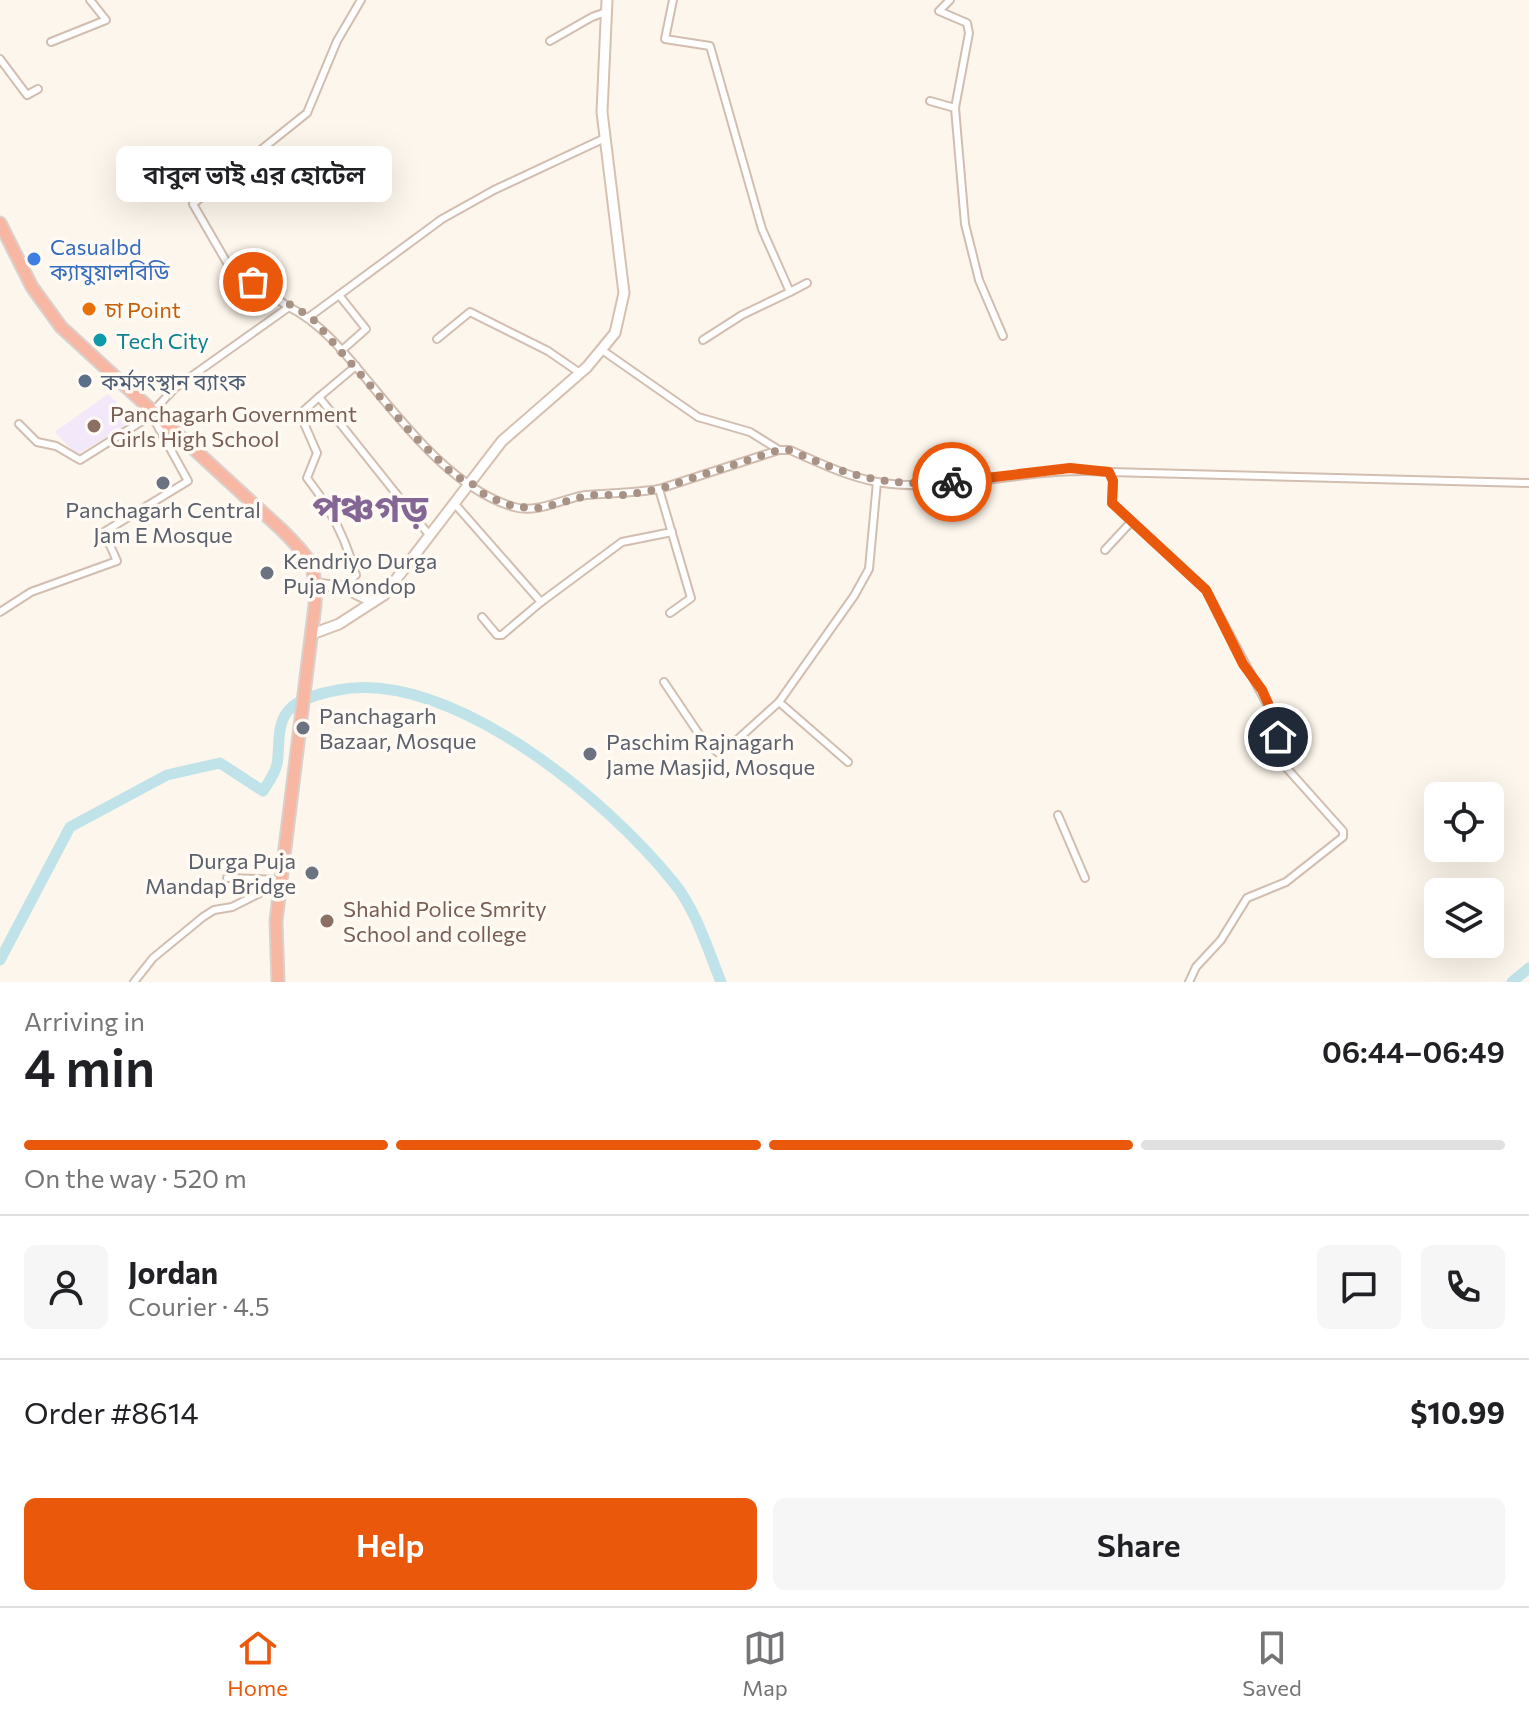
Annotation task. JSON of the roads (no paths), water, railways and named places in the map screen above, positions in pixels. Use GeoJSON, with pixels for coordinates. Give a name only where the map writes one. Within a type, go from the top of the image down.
{"type":"FeatureCollection","features":[{"type":"Feature","properties":{"kind":"highway"},"geometry":{"type":"LineString","coordinates":[[0,223],[32,287],[61,327],[307,556],[316,572],[312,634],[280,881],[276,940],[278,982]]}},
{"type":"Feature","properties":{"kind":"street"},"geometry":{"type":"LineString","coordinates":[[51,42],[106,20],[90,0]]}},
{"type":"Feature","properties":{"kind":"street"},"geometry":{"type":"LineString","coordinates":[[99,9],[105,0]]}},
{"type":"Feature","properties":{"kind":"street"},"geometry":{"type":"LineString","coordinates":[[361,0],[337,41],[307,113],[193,204],[230,268],[309,317],[356,366],[412,434],[456,477],[469,481],[486,496],[526,509],[589,495],[618,496],[659,489],[779,450],[790,450],[877,482],[949,483],[1070,468],[1109,472],[1529,483]]}},
{"type":"Feature","properties":{"kind":"street"},"geometry":{"type":"LineString","coordinates":[[312,634],[339,624],[384,595],[502,441],[580,373],[615,333],[624,293],[602,112],[607,0]]}},
{"type":"Feature","properties":{"kind":"street"},"geometry":{"type":"LineString","coordinates":[[673,0],[665,39],[710,46],[762,229],[790,292]]}},
{"type":"Feature","properties":{"kind":"street"},"geometry":{"type":"LineString","coordinates":[[950,0],[939,11],[967,23],[969,33],[955,108],[965,224],[979,280],[1003,336]]}},
{"type":"Feature","properties":{"kind":"street"},"geometry":{"type":"LineString","coordinates":[[550,41],[606,12]]}},
{"type":"Feature","properties":{"kind":"street"},"geometry":{"type":"LineString","coordinates":[[0,59],[18,89],[27,95],[38,89]]}},
{"type":"Feature","properties":{"kind":"street"},"geometry":{"type":"LineString","coordinates":[[930,101],[955,108]]}},
{"type":"Feature","properties":{"kind":"street"},"geometry":{"type":"LineString","coordinates":[[309,317],[442,219],[494,190],[605,138]]}},
{"type":"Feature","properties":{"kind":"street"},"geometry":{"type":"LineString","coordinates":[[703,340],[742,315],[807,283]]}},
{"type":"Feature","properties":{"kind":"street"},"geometry":{"type":"LineString","coordinates":[[339,295],[366,329],[341,351]]}},
{"type":"Feature","properties":{"kind":"street"},"geometry":{"type":"LineString","coordinates":[[19,424],[37,442],[56,446],[80,460],[155,413],[175,388],[254,335],[289,307]]}},
{"type":"Feature","properties":{"kind":"street"},"geometry":{"type":"LineString","coordinates":[[437,339],[470,312],[548,351],[580,373]]}},
{"type":"Feature","properties":{"kind":"street"},"geometry":{"type":"LineString","coordinates":[[602,350],[698,417],[750,432],[779,450]]}},
{"type":"Feature","properties":{"kind":"street"},"geometry":{"type":"LineString","coordinates":[[342,587],[356,575],[331,510],[307,478],[317,453],[300,414],[356,366]]}},
{"type":"Feature","properties":{"kind":"street"},"geometry":{"type":"LineString","coordinates":[[319,397],[417,525],[430,536]]}},
{"type":"Feature","properties":{"kind":"street"},"geometry":{"type":"LineString","coordinates":[[0,612],[31,592],[117,561],[104,532],[188,481],[156,423],[155,413]]}},
{"type":"Feature","properties":{"kind":"street"},"geometry":{"type":"LineString","coordinates":[[1109,472],[1113,481],[1112,503],[1206,590],[1277,723],[1275,755],[1343,831],[1343,837],[1329,851],[1286,882],[1247,898],[1221,940],[1196,967],[1189,982]]}},
{"type":"Feature","properties":{"kind":"street"},"geometry":{"type":"LineString","coordinates":[[664,682],[699,734],[717,752],[738,739],[779,702],[869,569],[877,482]]}},
{"type":"Feature","properties":{"kind":"street"},"geometry":{"type":"LineString","coordinates":[[659,489],[691,598],[670,613]]}},
{"type":"Feature","properties":{"kind":"street"},"geometry":{"type":"LineString","coordinates":[[454,503],[541,602]]}},
{"type":"Feature","properties":{"kind":"street"},"geometry":{"type":"LineString","coordinates":[[1105,550],[1131,522]]}},
{"type":"Feature","properties":{"kind":"street"},"geometry":{"type":"LineString","coordinates":[[482,617],[497,635],[502,635],[622,542],[672,532]]}},
{"type":"Feature","properties":{"kind":"street"},"geometry":{"type":"LineString","coordinates":[[316,584],[342,587],[373,602]]}},
{"type":"Feature","properties":{"kind":"street"},"geometry":{"type":"LineString","coordinates":[[779,702],[848,762]]}},
{"type":"Feature","properties":{"kind":"street"},"geometry":{"type":"LineString","coordinates":[[1058,815],[1085,878]]}},
{"type":"Feature","properties":{"kind":"street"},"geometry":{"type":"LineString","coordinates":[[227,878],[280,881]]}},
{"type":"Feature","properties":{"kind":"street"},"geometry":{"type":"LineString","coordinates":[[134,982],[153,958],[203,917],[214,910],[232,907],[280,881]]}},
{"type":"Feature","properties":{"kind":"waterway"},"geometry":{"type":"LineString","coordinates":[[0,960],[70,827],[167,775],[220,763],[263,791],[276,768],[284,717],[293,706],[332,691],[382,689],[428,699],[476,720],[523,747],[609,815],[645,850],[682,894],[721,982]]}},
{"type":"Feature","properties":{"kind":"waterway"},"geometry":{"type":"LineString","coordinates":[[1512,982],[1529,968]]}},
{"type":"Feature","properties":{"kind":"place","name":"Casualbd ক্যাযুয়ালবিডি"},"geometry":{"type":"Point","coordinates":[34,259]}},
{"type":"Feature","properties":{"kind":"place","name":"বাবুল ভাই এর হোটেল"},"geometry":{"type":"Point","coordinates":[253,282]}},
{"type":"Feature","properties":{"kind":"place","name":"চা Point"},"geometry":{"type":"Point","coordinates":[89,309]}},
{"type":"Feature","properties":{"kind":"place","name":"Tech City"},"geometry":{"type":"Point","coordinates":[100,340]}},
{"type":"Feature","properties":{"kind":"place","name":"কর্মসংস্থান ব্যাংক"},"geometry":{"type":"Point","coordinates":[85,381]}},
{"type":"Feature","properties":{"kind":"place","name":"Panchagarh Government Girls High School"},"geometry":{"type":"Point","coordinates":[94,426]}},
{"type":"Feature","properties":{"kind":"place","name":"Panchagarh Central Jam E Mosque"},"geometry":{"type":"Point","coordinates":[163,483]}},
{"type":"Feature","properties":{"kind":"place","name":"Kendriyo Durga Puja Mondop"},"geometry":{"type":"Point","coordinates":[267,573]}},
{"type":"Feature","properties":{"kind":"place","name":"Panchagarh Bazaar, Mosque"},"geometry":{"type":"Point","coordinates":[303,728]}},
{"type":"Feature","properties":{"kind":"place","name":"Paschim Rajnagarh Jame Masjid, Mosque"},"geometry":{"type":"Point","coordinates":[590,754]}},
{"type":"Feature","properties":{"kind":"place","name":"Durga Puja Mandap Bridge"},"geometry":{"type":"Point","coordinates":[312,873]}},
{"type":"Feature","properties":{"kind":"place","name":"Shahid Police Smrity School and college"},"geometry":{"type":"Point","coordinates":[327,921]}},
{"type":"Feature","properties":{"kind":"district","name":"পঞ্চগড়"},"geometry":{"type":"Point","coordinates":[370,506]}}]}
